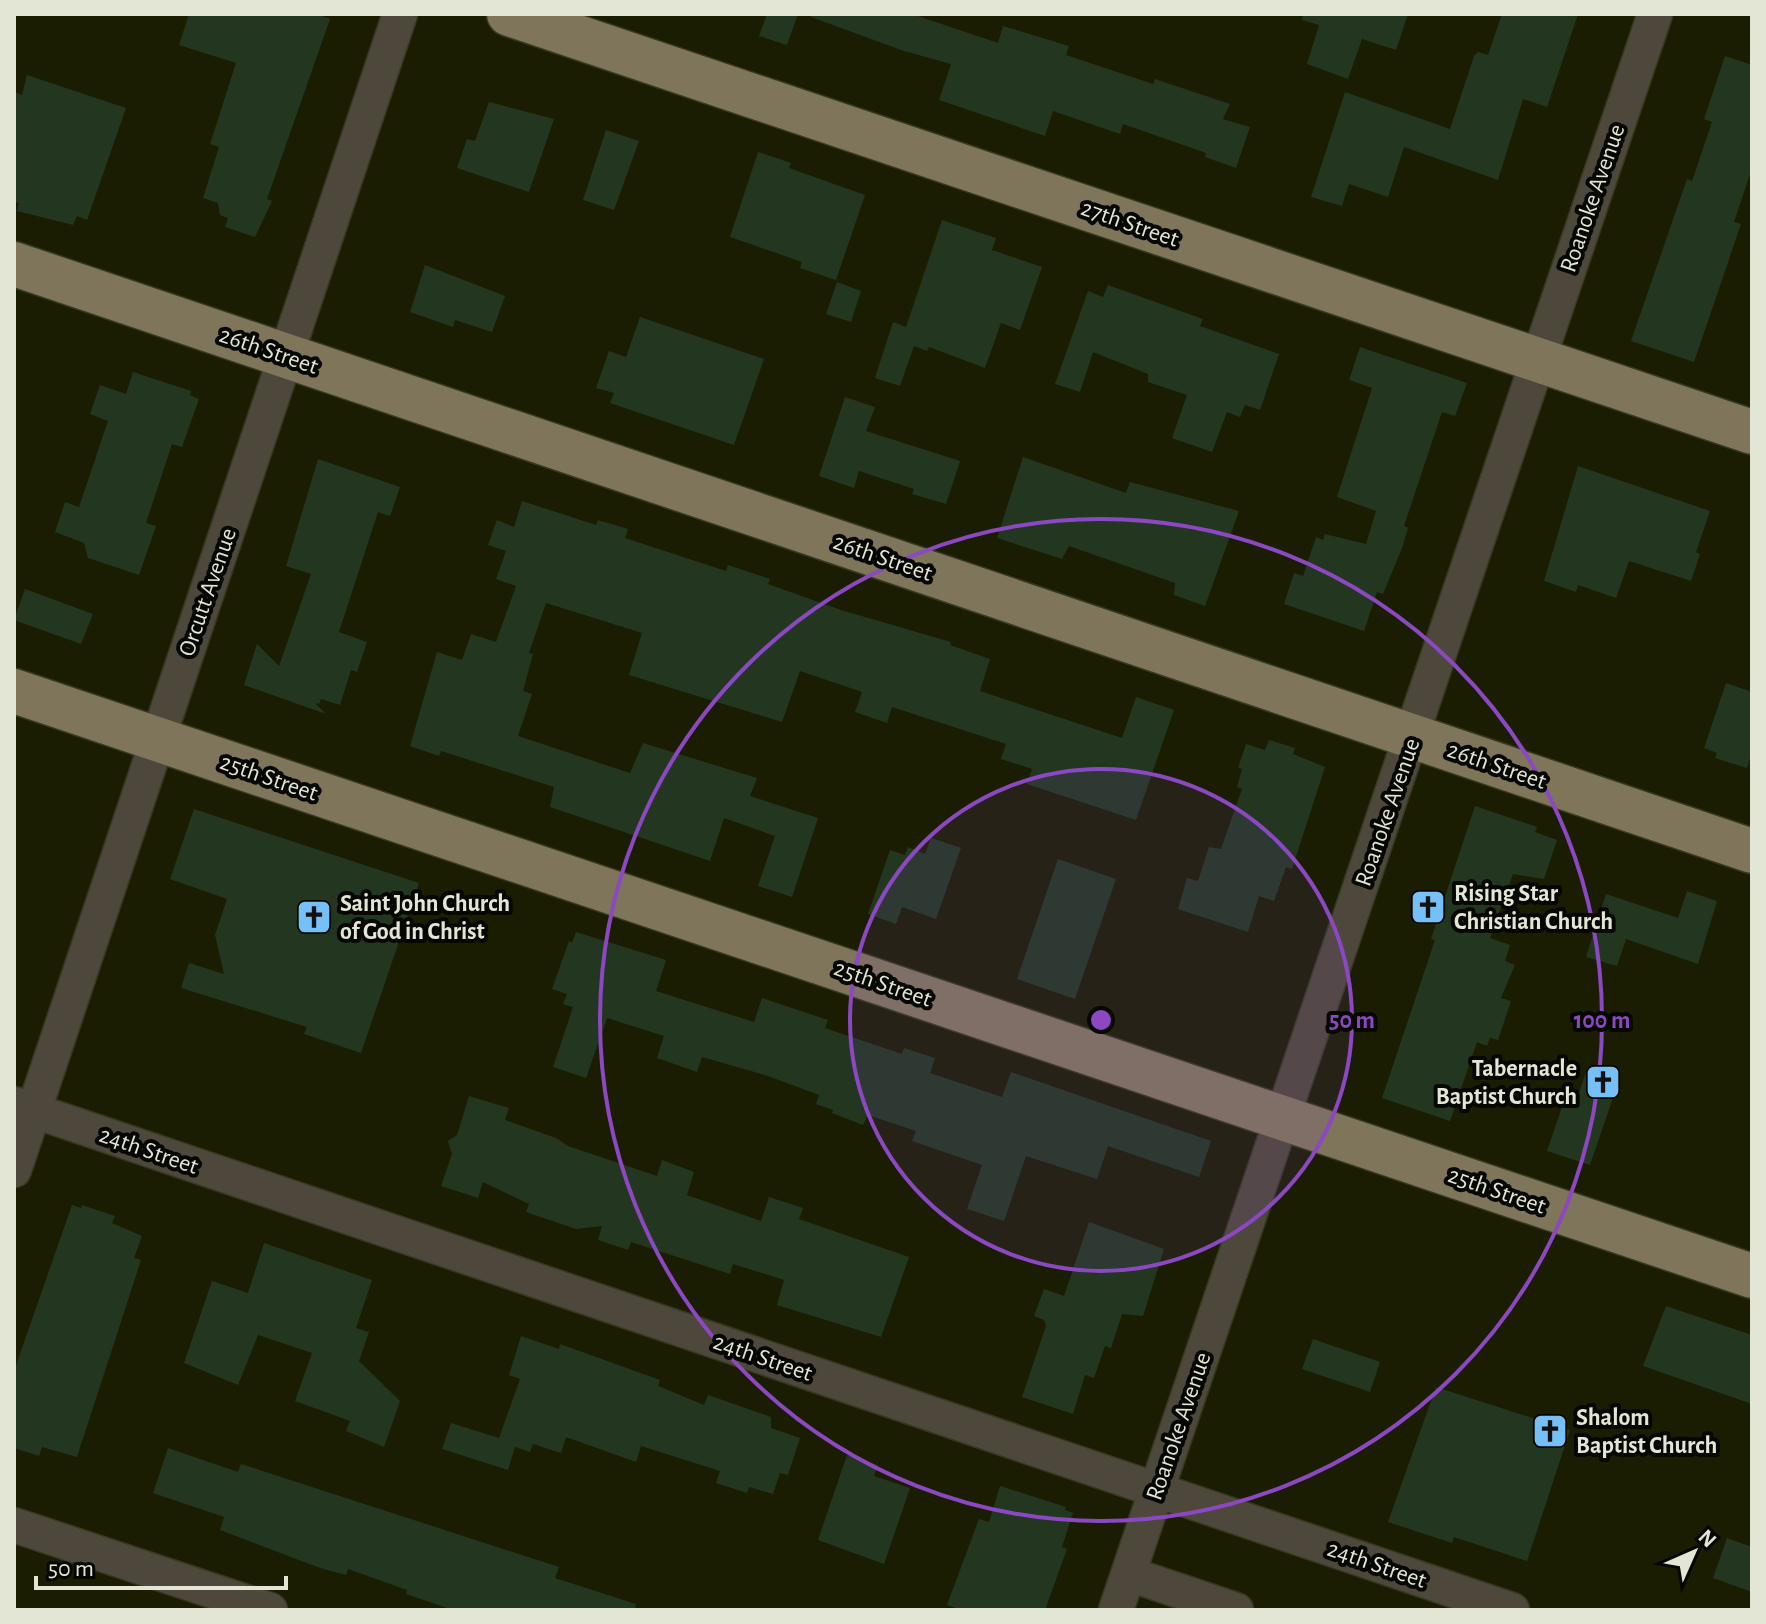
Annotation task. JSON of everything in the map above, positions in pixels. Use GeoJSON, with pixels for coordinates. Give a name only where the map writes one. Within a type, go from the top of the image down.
{"type":"FeatureCollection","features":[{"type":"Feature","properties":{"kind":"main road","name":"27th Street"},"geometry":{"type":"LineString","coordinates":[[509,14],[1752,432]]}},
{"type":"Feature","properties":{"kind":"main road","name":"26th Street"},"geometry":{"type":"LineString","coordinates":[[14,264],[1752,851]]}},
{"type":"Feature","properties":{"kind":"main road","name":"25th Street"},"geometry":{"type":"LineString","coordinates":[[14,691],[1752,1276]]}},
{"type":"Feature","properties":{"kind":"street","name":"Orcutt Avenue"},"geometry":{"type":"LineString","coordinates":[[14,1170],[24,1108],[157,739],[400,14]]}},
{"type":"Feature","properties":{"kind":"street","name":"Roanoke Avenue"},"geometry":{"type":"LineString","coordinates":[[1116,1610],[1655,14]]}},
{"type":"Feature","properties":{"kind":"street","name":"24th Street"},"geometry":{"type":"LineString","coordinates":[[24,1108],[1512,1610]]}},
{"type":"Feature","properties":{"kind":"street"},"geometry":{"type":"LineString","coordinates":[[14,1525],[270,1610]]}},
{"type":"Feature","properties":{"kind":"street"},"geometry":{"type":"LineString","coordinates":[[1129,1574],[1236,1610]]}},
{"type":"Feature","properties":{"kind":"building"},"geometry":{"type":"Polygon","coordinates":[[[189,14],[316,14],[330,19],[267,199],[272,201],[255,237],[225,227],[228,218],[220,215],[218,203],[203,198],[219,147],[210,144],[236,63],[179,45],[189,14]]]}},
{"type":"Feature","properties":{"kind":"building"},"geometry":{"type":"Polygon","coordinates":[[[767,14],[798,14],[787,45],[759,36],[767,14]]]}},
{"type":"Feature","properties":{"kind":"building"},"geometry":{"type":"Polygon","coordinates":[[[812,14],[912,14],[998,43],[1003,26],[1069,46],[1066,55],[1153,84],[1155,79],[1230,104],[1223,119],[1250,127],[1236,168],[1205,157],[1206,153],[1123,124],[1120,134],[1053,111],[1045,136],[939,100],[951,64],[904,51],[811,17],[812,14]]]}},
{"type":"Feature","properties":{"kind":"building"},"geometry":{"type":"Polygon","coordinates":[[[1303,14],[1408,14],[1396,50],[1362,39],[1348,79],[1307,64],[1319,25],[1302,20],[1303,14]]]}},
{"type":"Feature","properties":{"kind":"building"},"geometry":{"type":"Polygon","coordinates":[[[1502,14],[1578,14],[1547,107],[1523,99],[1498,180],[1404,147],[1388,197],[1349,184],[1342,206],[1311,197],[1345,92],[1450,129],[1474,56],[1478,52],[1488,55],[1502,14]]]}},
{"type":"Feature","properties":{"kind":"building"},"geometry":{"type":"Polygon","coordinates":[[[1725,56],[1752,65],[1752,168],[1734,222],[1741,224],[1694,362],[1631,341],[1687,179],[1692,181],[1712,122],[1704,119],[1725,56]]]}},
{"type":"Feature","properties":{"kind":"building"},"geometry":{"type":"Polygon","coordinates":[[[27,75],[126,108],[87,220],[77,216],[73,225],[17,211],[19,203],[14,202],[14,92],[22,95],[27,75]]]}},
{"type":"Feature","properties":{"kind":"building"},"geometry":{"type":"Polygon","coordinates":[[[489,102],[554,119],[529,192],[457,168],[467,139],[475,141],[489,102]]]}},
{"type":"Feature","properties":{"kind":"building"},"geometry":{"type":"Polygon","coordinates":[[[606,130],[639,141],[614,210],[583,200],[606,130]]]}},
{"type":"Feature","properties":{"kind":"building"},"geometry":{"type":"Polygon","coordinates":[[[758,152],[791,163],[789,168],[865,195],[836,280],[800,268],[802,262],[730,237],[758,152]]]}},
{"type":"Feature","properties":{"kind":"building"},"geometry":{"type":"Polygon","coordinates":[[[942,220],[996,238],[992,250],[1042,267],[1020,330],[1001,323],[985,368],[929,347],[927,351],[914,346],[900,386],[875,378],[893,322],[906,327],[942,220]]]}},
{"type":"Feature","properties":{"kind":"building"},"geometry":{"type":"Polygon","coordinates":[[[425,265],[505,296],[492,332],[455,320],[453,327],[410,312],[425,265]]]}},
{"type":"Feature","properties":{"kind":"building"},"geometry":{"type":"Polygon","coordinates":[[[837,282],[861,291],[851,322],[826,314],[837,282]]]}},
{"type":"Feature","properties":{"kind":"building"},"geometry":{"type":"Polygon","coordinates":[[[1108,285],[1203,319],[1200,326],[1279,354],[1260,410],[1245,405],[1240,417],[1227,412],[1212,452],[1172,438],[1187,395],[1148,382],[1148,374],[1093,352],[1080,392],[1055,384],[1088,291],[1103,297],[1108,285]]]}},
{"type":"Feature","properties":{"kind":"building"},"geometry":{"type":"Polygon","coordinates":[[[640,317],[764,359],[734,445],[610,403],[614,393],[596,388],[609,351],[626,357],[640,317]]]}},
{"type":"Feature","properties":{"kind":"building"},"geometry":{"type":"Polygon","coordinates":[[[1360,347],[1467,383],[1455,416],[1442,412],[1404,526],[1408,528],[1402,548],[1383,594],[1377,592],[1364,631],[1284,604],[1294,573],[1303,576],[1316,537],[1323,540],[1325,534],[1366,544],[1376,511],[1337,497],[1372,388],[1349,380],[1360,347]]]}},
{"type":"Feature","properties":{"kind":"building"},"geometry":{"type":"Polygon","coordinates":[[[133,372],[191,391],[190,395],[199,399],[182,447],[172,444],[146,523],[156,526],[139,575],[88,558],[84,543],[55,532],[65,502],[79,507],[108,421],[90,414],[100,385],[126,394],[133,372]]]}},
{"type":"Feature","properties":{"kind":"building"},"geometry":{"type":"Polygon","coordinates":[[[845,397],[875,407],[866,431],[960,461],[946,504],[912,494],[914,489],[859,471],[854,488],[819,476],[845,397]]]}},
{"type":"Feature","properties":{"kind":"building"},"geometry":{"type":"Polygon","coordinates":[[[1023,457],[1126,493],[1130,482],[1239,511],[1205,606],[1174,595],[1175,583],[1069,546],[1062,559],[997,538],[1023,457]]]}},
{"type":"Feature","properties":{"kind":"building"},"geometry":{"type":"Polygon","coordinates":[[[318,459],[400,487],[390,516],[378,512],[339,632],[367,642],[357,672],[351,670],[340,705],[321,699],[319,704],[315,703],[326,714],[244,685],[257,644],[279,666],[311,574],[286,566],[318,459]]]}},
{"type":"Feature","properties":{"kind":"building"},"geometry":{"type":"Polygon","coordinates":[[[1578,466],[1710,511],[1696,552],[1700,554],[1691,581],[1629,561],[1616,598],[1578,585],[1576,592],[1544,581],[1578,466]]]}},
{"type":"Feature","properties":{"kind":"building"},"geometry":{"type":"Polygon","coordinates":[[[522,501],[596,525],[598,520],[628,529],[625,538],[726,571],[728,565],[770,579],[768,584],[841,610],[951,642],[950,645],[990,659],[980,691],[1122,738],[1136,697],[1174,710],[1136,820],[1027,784],[1032,769],[1001,759],[1006,744],[892,707],[887,723],[855,712],[862,692],[800,671],[782,722],[629,675],[642,633],[546,603],[529,653],[533,654],[523,691],[532,694],[518,736],[630,773],[643,743],[757,778],[750,796],[818,818],[792,897],[758,886],[775,836],[724,818],[710,861],[550,807],[554,787],[441,751],[439,756],[410,746],[437,652],[462,660],[471,634],[496,642],[516,586],[496,579],[506,551],[488,545],[497,520],[514,527],[522,501]]]}},
{"type":"Feature","properties":{"kind":"building"},"geometry":{"type":"Polygon","coordinates":[[[25,589],[93,614],[81,644],[14,620],[25,589]]]}},
{"type":"Feature","properties":{"kind":"building"},"geometry":{"type":"Polygon","coordinates":[[[1726,683],[1752,692],[1752,751],[1747,768],[1715,758],[1717,753],[1704,748],[1726,683]]]}},
{"type":"Feature","properties":{"kind":"building"},"geometry":{"type":"Polygon","coordinates":[[[1269,740],[1295,748],[1293,754],[1325,767],[1292,869],[1286,867],[1274,901],[1259,896],[1248,932],[1178,909],[1187,878],[1198,881],[1209,847],[1221,849],[1242,789],[1237,787],[1242,769],[1238,768],[1246,744],[1265,750],[1269,740]]]}},
{"type":"Feature","properties":{"kind":"building"},"geometry":{"type":"Polygon","coordinates":[[[1475,806],[1537,827],[1535,832],[1557,840],[1544,879],[1513,874],[1490,938],[1510,945],[1505,961],[1515,965],[1501,998],[1511,1001],[1498,1040],[1490,1038],[1487,1046],[1477,1042],[1450,1121],[1382,1098],[1435,940],[1431,939],[1475,806]]]}},
{"type":"Feature","properties":{"kind":"building","name":"Saint John Church of God in Christ"},"geometry":{"type":"Polygon","coordinates":[[[194,809],[419,883],[361,1053],[304,1034],[307,1027],[181,988],[189,963],[224,974],[215,935],[227,899],[170,879],[194,809]]]}},
{"type":"Feature","properties":{"kind":"building"},"geometry":{"type":"Polygon","coordinates":[[[931,838],[961,848],[936,919],[902,907],[896,924],[868,914],[890,850],[905,855],[908,847],[925,854],[931,838]]]}},
{"type":"Feature","properties":{"kind":"building"},"geometry":{"type":"Polygon","coordinates":[[[1058,859],[1116,879],[1075,999],[1017,979],[1058,859]]]}},
{"type":"Feature","properties":{"kind":"building"},"geometry":{"type":"Polygon","coordinates":[[[1687,891],[1717,901],[1698,964],[1626,939],[1617,966],[1586,957],[1606,894],[1678,918],[1687,891]]]}},
{"type":"Feature","properties":{"kind":"building"},"geometry":{"type":"Polygon","coordinates":[[[576,932],[666,960],[656,991],[754,1022],[762,998],[828,1020],[825,1028],[902,1054],[904,1048],[935,1058],[930,1073],[1002,1097],[1011,1072],[1211,1141],[1199,1177],[1108,1146],[1097,1179],[1026,1156],[1004,1221],[967,1209],[982,1165],[912,1141],[916,1131],[868,1115],[863,1125],[832,1113],[833,1110],[816,1104],[819,1095],[768,1076],[702,1057],[697,1072],[657,1058],[664,1036],[607,1018],[586,1078],[553,1067],[573,1007],[563,1004],[567,994],[552,989],[569,941],[572,943],[576,932]]]}},
{"type":"Feature","properties":{"kind":"building"},"geometry":{"type":"Polygon","coordinates":[[[1587,1069],[1619,1080],[1590,1165],[1547,1151],[1568,1089],[1579,1093],[1587,1069]]]}},
{"type":"Feature","properties":{"kind":"building"},"geometry":{"type":"Polygon","coordinates":[[[469,1096],[509,1108],[505,1120],[556,1138],[568,1146],[657,1176],[662,1160],[694,1172],[687,1195],[761,1221],[769,1197],[803,1208],[799,1219],[909,1257],[881,1337],[777,1305],[784,1280],[733,1264],[730,1274],[631,1242],[628,1250],[598,1240],[602,1226],[576,1229],[526,1212],[529,1204],[483,1182],[478,1198],[441,1186],[452,1154],[448,1141],[457,1135],[469,1096]]]}},
{"type":"Feature","properties":{"kind":"building"},"geometry":{"type":"Polygon","coordinates":[[[72,1205],[81,1208],[82,1205],[115,1216],[112,1223],[142,1236],[134,1258],[141,1260],[77,1457],[42,1447],[39,1456],[14,1448],[14,1371],[72,1205]]]}},
{"type":"Feature","properties":{"kind":"building"},"geometry":{"type":"Polygon","coordinates":[[[1089,1222],[1164,1249],[1143,1316],[1122,1314],[1111,1348],[1105,1346],[1094,1378],[1085,1375],[1073,1414],[1022,1397],[1046,1326],[1044,1320],[1034,1316],[1044,1289],[1064,1296],[1089,1222]]]}},
{"type":"Feature","properties":{"kind":"building"},"geometry":{"type":"Polygon","coordinates":[[[264,1243],[372,1280],[356,1328],[369,1332],[359,1361],[400,1401],[384,1447],[346,1431],[350,1421],[295,1401],[312,1353],[258,1335],[238,1385],[184,1363],[212,1281],[248,1293],[264,1243]]]}},
{"type":"Feature","properties":{"kind":"building"},"geometry":{"type":"Polygon","coordinates":[[[1666,1306],[1752,1335],[1752,1404],[1643,1366],[1666,1306]]]}},
{"type":"Feature","properties":{"kind":"building"},"geometry":{"type":"Polygon","coordinates":[[[521,1336],[559,1349],[560,1344],[660,1380],[658,1386],[704,1405],[708,1395],[771,1417],[771,1428],[800,1438],[788,1475],[780,1473],[773,1494],[749,1487],[747,1493],[716,1483],[720,1471],[641,1446],[636,1462],[566,1437],[561,1453],[533,1444],[530,1452],[515,1447],[508,1470],[442,1449],[451,1423],[499,1438],[520,1379],[509,1375],[521,1336]]]}},
{"type":"Feature","properties":{"kind":"building"},"geometry":{"type":"Polygon","coordinates":[[[1313,1339],[1380,1362],[1370,1392],[1302,1369],[1313,1339]]]}},
{"type":"Feature","properties":{"kind":"building"},"geometry":{"type":"Polygon","coordinates":[[[1436,1387],[1570,1430],[1527,1561],[1454,1537],[1452,1543],[1388,1522],[1436,1387]]]}},
{"type":"Feature","properties":{"kind":"building"},"geometry":{"type":"Polygon","coordinates":[[[168,1448],[238,1472],[241,1464],[559,1567],[555,1578],[636,1604],[635,1610],[453,1610],[348,1569],[346,1575],[320,1568],[220,1530],[224,1517],[153,1493],[168,1448]]]}},
{"type":"Feature","properties":{"kind":"building"},"geometry":{"type":"Polygon","coordinates":[[[847,1455],[878,1465],[874,1476],[910,1488],[884,1564],[818,1540],[847,1455]]]}},
{"type":"Feature","properties":{"kind":"building"},"geometry":{"type":"Polygon","coordinates":[[[1000,1486],[1066,1507],[1065,1510],[1073,1513],[1062,1547],[1067,1549],[1045,1610],[961,1610],[947,1605],[979,1519],[989,1522],[1000,1486]]]}},
{"type":"Feature","properties":{"kind":"building"},"geometry":{"type":"Polygon","coordinates":[[[1727,1538],[1752,1547],[1752,1592],[1713,1578],[1727,1538]]]}},
{"type":"Feature","properties":{"kind":"place","name":"Rising Star Christian Church"},"geometry":{"type":"Point","coordinates":[1428,907]}},
{"type":"Feature","properties":{"kind":"place","name":"Saint John Church of God in Christ"},"geometry":{"type":"Point","coordinates":[314,917]}},
{"type":"Feature","properties":{"kind":"place","name":"Tabernacle Baptist Church"},"geometry":{"type":"Point","coordinates":[1603,1082]}},
{"type":"Feature","properties":{"kind":"place","name":"Shalom Baptist Church"},"geometry":{"type":"Point","coordinates":[1550,1431]}}]}
